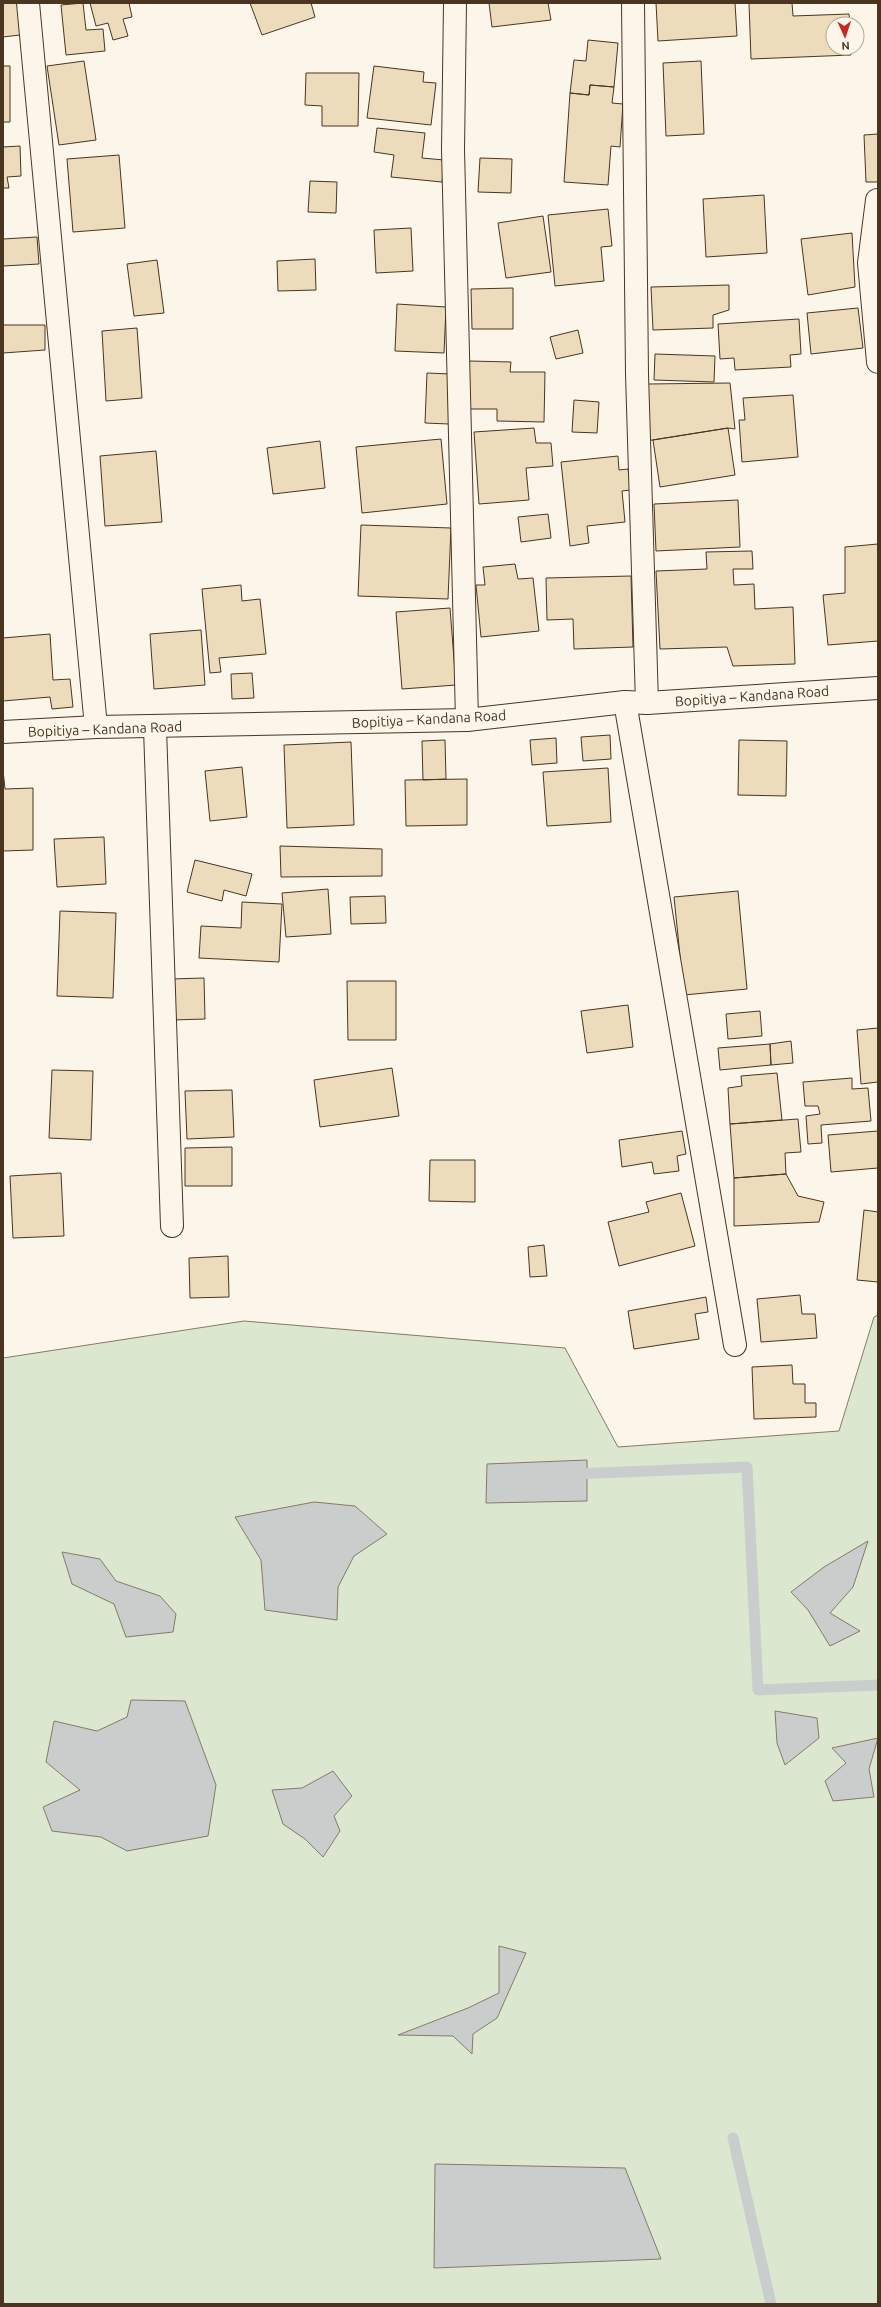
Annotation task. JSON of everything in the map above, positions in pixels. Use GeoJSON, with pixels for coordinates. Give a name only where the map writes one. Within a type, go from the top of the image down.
{"type":"FeatureCollection","features":[{"type":"Feature","properties":{"kind":"street"},"geometry":{"type":"LineString","coordinates":[[28,3],[96,728]]}},
{"type":"Feature","properties":{"kind":"street"},"geometry":{"type":"LineString","coordinates":[[455,3],[454,166],[467,720]]}},
{"type":"Feature","properties":{"kind":"street"},"geometry":{"type":"LineString","coordinates":[[633,3],[637,374],[647,703]]}},
{"type":"Feature","properties":{"kind":"street"},"geometry":{"type":"LineString","coordinates":[[877,200],[869,263],[878,362]]}},
{"type":"Feature","properties":{"kind":"street","name":"Bopitiya – Kandana Road"},"geometry":{"type":"LineString","coordinates":[[3,732],[96,728],[155,728],[467,720],[625,702],[647,703],[878,688]]}},
{"type":"Feature","properties":{"kind":"street"},"geometry":{"type":"LineString","coordinates":[[625,702],[735,1345]]}},
{"type":"Feature","properties":{"kind":"street"},"geometry":{"type":"LineString","coordinates":[[155,728],[172,1226]]}},
{"type":"Feature","properties":{"kind":"green space"},"geometry":{"type":"Polygon","coordinates":[[[878,1315],[878,2304],[3,2304],[3,1358],[244,1321],[565,1348],[618,1447],[839,1431],[874,1317],[878,1315]]]}},
{"type":"Feature","properties":{"kind":"shaded area"},"geometry":{"type":"Polygon","coordinates":[[[587,1460],[587,1501],[486,1503],[487,1464],[587,1460]]]}},
{"type":"Feature","properties":{"kind":"shaded area"},"geometry":{"type":"Polygon","coordinates":[[[314,1502],[355,1506],[387,1534],[354,1556],[338,1587],[337,1620],[265,1610],[261,1560],[235,1517],[314,1502]]]}},
{"type":"Feature","properties":{"kind":"shaded area"},"geometry":{"type":"Polygon","coordinates":[[[868,1541],[853,1587],[830,1613],[860,1631],[830,1646],[808,1610],[791,1592],[824,1567],[868,1541]]]}},
{"type":"Feature","properties":{"kind":"shaded area"},"geometry":{"type":"Polygon","coordinates":[[[62,1552],[100,1559],[116,1581],[160,1596],[176,1614],[173,1632],[126,1637],[114,1604],[72,1584],[62,1552]]]}},
{"type":"Feature","properties":{"kind":"shaded area"},"geometry":{"type":"Polygon","coordinates":[[[131,1700],[185,1701],[216,1785],[208,1836],[127,1851],[101,1837],[52,1831],[43,1807],[80,1790],[46,1762],[54,1721],[97,1731],[127,1717],[131,1700]]]}},
{"type":"Feature","properties":{"kind":"shaded area"},"geometry":{"type":"Polygon","coordinates":[[[775,1711],[817,1718],[819,1738],[785,1765],[777,1743],[775,1711]]]}},
{"type":"Feature","properties":{"kind":"shaded area"},"geometry":{"type":"Polygon","coordinates":[[[878,1738],[869,1769],[874,1797],[833,1801],[825,1781],[846,1763],[832,1748],[878,1738]]]}},
{"type":"Feature","properties":{"kind":"shaded area"},"geometry":{"type":"Polygon","coordinates":[[[333,1771],[352,1796],[334,1816],[340,1831],[323,1857],[305,1839],[283,1824],[272,1790],[302,1788],[333,1771]]]}},
{"type":"Feature","properties":{"kind":"shaded area"},"geometry":{"type":"Polygon","coordinates":[[[499,1946],[526,1953],[497,2018],[473,2034],[472,2054],[453,2036],[398,2035],[468,2008],[499,1993],[499,1946]]]}},
{"type":"Feature","properties":{"kind":"shaded area"},"geometry":{"type":"Polygon","coordinates":[[[435,2164],[625,2168],[661,2259],[434,2268],[435,2164]]]}},
{"type":"Feature","properties":{"kind":"building"},"geometry":{"type":"Polygon","coordinates":[[[3,3],[18,3],[20,35],[3,37],[3,3]]]}},
{"type":"Feature","properties":{"kind":"building"},"geometry":{"type":"Polygon","coordinates":[[[83,3],[86,30],[103,29],[105,51],[66,55],[61,5],[83,3]]]}},
{"type":"Feature","properties":{"kind":"building"},"geometry":{"type":"Polygon","coordinates":[[[90,3],[129,3],[132,17],[123,19],[128,36],[113,40],[108,23],[96,26],[90,3]]]}},
{"type":"Feature","properties":{"kind":"building"},"geometry":{"type":"Polygon","coordinates":[[[250,3],[311,3],[315,17],[262,35],[250,3]]]}},
{"type":"Feature","properties":{"kind":"building"},"geometry":{"type":"Polygon","coordinates":[[[489,3],[548,3],[551,20],[492,27],[489,3]]]}},
{"type":"Feature","properties":{"kind":"building"},"geometry":{"type":"Polygon","coordinates":[[[656,3],[735,3],[737,36],[658,41],[656,3]]]}},
{"type":"Feature","properties":{"kind":"building"},"geometry":{"type":"Polygon","coordinates":[[[749,3],[792,3],[793,16],[849,14],[849,16],[825,16],[826,56],[751,59],[749,3]]]}},
{"type":"Feature","properties":{"kind":"building"},"geometry":{"type":"Polygon","coordinates":[[[588,40],[618,43],[614,87],[590,85],[589,95],[570,93],[574,60],[586,61],[588,40]]]}},
{"type":"Feature","properties":{"kind":"building"},"geometry":{"type":"Polygon","coordinates":[[[84,61],[96,140],[59,145],[47,66],[84,61]]]}},
{"type":"Feature","properties":{"kind":"building"},"geometry":{"type":"Polygon","coordinates":[[[701,61],[704,134],[666,136],[663,63],[701,61]]]}},
{"type":"Feature","properties":{"kind":"building"},"geometry":{"type":"Polygon","coordinates":[[[3,66],[10,66],[10,122],[3,122],[3,66]]]}},
{"type":"Feature","properties":{"kind":"building"},"geometry":{"type":"Polygon","coordinates":[[[374,66],[424,72],[423,82],[436,83],[431,125],[367,118],[374,66]]]}},
{"type":"Feature","properties":{"kind":"building"},"geometry":{"type":"Polygon","coordinates":[[[306,73],[359,73],[358,126],[322,126],[322,106],[305,105],[306,73]]]}},
{"type":"Feature","properties":{"kind":"building"},"geometry":{"type":"Polygon","coordinates":[[[590,85],[614,87],[612,103],[623,104],[620,147],[611,146],[608,185],[564,182],[570,93],[589,95],[590,85]]]}},
{"type":"Feature","properties":{"kind":"building"},"geometry":{"type":"Polygon","coordinates":[[[377,128],[425,133],[422,158],[444,160],[442,182],[391,177],[394,155],[374,152],[377,128]]]}},
{"type":"Feature","properties":{"kind":"building"},"geometry":{"type":"Polygon","coordinates":[[[878,134],[878,182],[866,182],[864,135],[878,134]]]}},
{"type":"Feature","properties":{"kind":"building"},"geometry":{"type":"Polygon","coordinates":[[[20,146],[21,176],[7,177],[9,188],[3,188],[3,147],[20,146]]]}},
{"type":"Feature","properties":{"kind":"building"},"geometry":{"type":"Polygon","coordinates":[[[119,155],[125,228],[73,232],[67,159],[119,155]]]}},
{"type":"Feature","properties":{"kind":"building"},"geometry":{"type":"Polygon","coordinates":[[[480,158],[512,159],[511,193],[478,192],[480,158]]]}},
{"type":"Feature","properties":{"kind":"building"},"geometry":{"type":"Polygon","coordinates":[[[310,181],[337,182],[336,213],[308,212],[310,181]]]}},
{"type":"Feature","properties":{"kind":"building"},"geometry":{"type":"Polygon","coordinates":[[[764,195],[767,253],[706,257],[703,199],[764,195]]]}},
{"type":"Feature","properties":{"kind":"building"},"geometry":{"type":"Polygon","coordinates":[[[608,209],[612,246],[601,247],[604,281],[555,286],[548,215],[608,209]]]}},
{"type":"Feature","properties":{"kind":"building"},"geometry":{"type":"Polygon","coordinates":[[[543,216],[551,272],[506,278],[498,223],[543,216]]]}},
{"type":"Feature","properties":{"kind":"building"},"geometry":{"type":"Polygon","coordinates":[[[411,228],[413,271],[376,273],[374,230],[411,228]]]}},
{"type":"Feature","properties":{"kind":"building"},"geometry":{"type":"Polygon","coordinates":[[[852,233],[855,287],[808,295],[801,239],[852,233]]]}},
{"type":"Feature","properties":{"kind":"building"},"geometry":{"type":"Polygon","coordinates":[[[37,237],[39,264],[3,266],[3,239],[37,237]]]}},
{"type":"Feature","properties":{"kind":"building"},"geometry":{"type":"Polygon","coordinates":[[[315,259],[316,290],[278,291],[277,261],[315,259]]]}},
{"type":"Feature","properties":{"kind":"building"},"geometry":{"type":"Polygon","coordinates":[[[157,260],[164,313],[134,316],[127,264],[157,260]]]}},
{"type":"Feature","properties":{"kind":"building"},"geometry":{"type":"Polygon","coordinates":[[[729,285],[729,310],[713,315],[713,328],[653,330],[651,287],[729,285]]]}},
{"type":"Feature","properties":{"kind":"building"},"geometry":{"type":"Polygon","coordinates":[[[513,288],[513,329],[472,329],[471,289],[513,288]]]}},
{"type":"Feature","properties":{"kind":"building"},"geometry":{"type":"Polygon","coordinates":[[[397,304],[446,307],[444,353],[395,351],[397,304]]]}},
{"type":"Feature","properties":{"kind":"building"},"geometry":{"type":"Polygon","coordinates":[[[858,308],[863,348],[811,354],[807,313],[858,308]]]}},
{"type":"Feature","properties":{"kind":"building"},"geometry":{"type":"Polygon","coordinates":[[[799,319],[801,354],[790,355],[791,367],[735,370],[734,358],[720,359],[718,324],[799,319]]]}},
{"type":"Feature","properties":{"kind":"building"},"geometry":{"type":"Polygon","coordinates":[[[3,325],[45,325],[45,350],[3,353],[3,325]]]}},
{"type":"Feature","properties":{"kind":"building"},"geometry":{"type":"Polygon","coordinates":[[[137,328],[142,398],[106,401],[102,331],[137,328]]]}},
{"type":"Feature","properties":{"kind":"building"},"geometry":{"type":"Polygon","coordinates":[[[578,330],[583,353],[556,359],[550,337],[578,330]]]}},
{"type":"Feature","properties":{"kind":"building"},"geometry":{"type":"Polygon","coordinates":[[[655,354],[715,356],[714,382],[654,380],[655,354]]]}},
{"type":"Feature","properties":{"kind":"building"},"geometry":{"type":"Polygon","coordinates":[[[469,361],[511,362],[510,372],[545,372],[544,422],[497,421],[497,409],[469,409],[469,361]]]}},
{"type":"Feature","properties":{"kind":"building"},"geometry":{"type":"Polygon","coordinates":[[[427,373],[451,374],[449,424],[425,423],[427,373]]]}},
{"type":"Feature","properties":{"kind":"building"},"geometry":{"type":"Polygon","coordinates":[[[730,383],[735,429],[728,428],[646,441],[648,384],[730,383]]]}},
{"type":"Feature","properties":{"kind":"building"},"geometry":{"type":"Polygon","coordinates":[[[793,395],[798,457],[742,462],[739,420],[745,420],[743,398],[793,395]]]}},
{"type":"Feature","properties":{"kind":"building"},"geometry":{"type":"Polygon","coordinates":[[[574,400],[599,402],[597,433],[572,432],[574,400]]]}},
{"type":"Feature","properties":{"kind":"building"},"geometry":{"type":"Polygon","coordinates":[[[534,428],[536,443],[551,443],[553,466],[526,468],[529,500],[479,504],[474,432],[534,428]]]}},
{"type":"Feature","properties":{"kind":"building"},"geometry":{"type":"Polygon","coordinates":[[[728,428],[735,475],[660,487],[653,440],[728,428]]]}},
{"type":"Feature","properties":{"kind":"building"},"geometry":{"type":"Polygon","coordinates":[[[441,439],[447,504],[362,513],[356,447],[441,439]]]}},
{"type":"Feature","properties":{"kind":"building"},"geometry":{"type":"Polygon","coordinates":[[[320,441],[325,488],[273,494],[267,448],[320,441]]]}},
{"type":"Feature","properties":{"kind":"building"},"geometry":{"type":"Polygon","coordinates":[[[156,451],[162,522],[105,526],[100,456],[156,451]]]}},
{"type":"Feature","properties":{"kind":"building"},"geometry":{"type":"Polygon","coordinates":[[[618,456],[619,470],[628,469],[631,490],[622,491],[625,522],[587,526],[589,543],[570,546],[561,462],[618,456]]]}},
{"type":"Feature","properties":{"kind":"building"},"geometry":{"type":"Polygon","coordinates":[[[738,500],[740,547],[656,551],[654,504],[738,500]]]}},
{"type":"Feature","properties":{"kind":"building"},"geometry":{"type":"Polygon","coordinates":[[[548,514],[551,538],[521,542],[518,517],[548,514]]]}},
{"type":"Feature","properties":{"kind":"building"},"geometry":{"type":"Polygon","coordinates":[[[361,525],[451,528],[448,599],[358,596],[361,525]]]}},
{"type":"Feature","properties":{"kind":"building"},"geometry":{"type":"Polygon","coordinates":[[[878,544],[878,641],[828,645],[823,595],[845,593],[845,547],[878,544]]]}},
{"type":"Feature","properties":{"kind":"building"},"geometry":{"type":"Polygon","coordinates":[[[752,551],[753,569],[733,569],[734,585],[754,584],[755,609],[793,607],[795,664],[733,666],[727,647],[660,649],[656,571],[707,569],[706,552],[752,551]]]}},
{"type":"Feature","properties":{"kind":"building"},"geometry":{"type":"Polygon","coordinates":[[[515,564],[518,579],[533,578],[539,631],[481,637],[476,585],[485,585],[483,567],[515,564]]]}},
{"type":"Feature","properties":{"kind":"building"},"geometry":{"type":"Polygon","coordinates":[[[631,576],[633,647],[574,649],[573,619],[547,620],[546,578],[631,576]]]}},
{"type":"Feature","properties":{"kind":"building"},"geometry":{"type":"Polygon","coordinates":[[[241,585],[242,601],[260,599],[266,654],[219,658],[221,672],[210,673],[202,589],[241,585]]]}},
{"type":"Feature","properties":{"kind":"building"},"geometry":{"type":"Polygon","coordinates":[[[450,608],[456,685],[402,689],[396,612],[450,608]]]}},
{"type":"Feature","properties":{"kind":"building"},"geometry":{"type":"Polygon","coordinates":[[[201,630],[205,685],[154,689],[150,634],[201,630]]]}},
{"type":"Feature","properties":{"kind":"building"},"geometry":{"type":"Polygon","coordinates":[[[50,634],[53,680],[70,679],[73,707],[52,709],[50,697],[3,701],[3,638],[50,634]]]}},
{"type":"Feature","properties":{"kind":"building"},"geometry":{"type":"Polygon","coordinates":[[[252,673],[254,698],[232,699],[231,674],[252,673]]]}},
{"type":"Feature","properties":{"kind":"building"},"geometry":{"type":"Polygon","coordinates":[[[610,735],[611,759],[583,761],[581,737],[610,735]]]}},
{"type":"Feature","properties":{"kind":"building"},"geometry":{"type":"Polygon","coordinates":[[[556,738],[557,763],[532,765],[530,740],[556,738]]]}},
{"type":"Feature","properties":{"kind":"building"},"geometry":{"type":"Polygon","coordinates":[[[445,740],[446,779],[423,780],[422,741],[445,740]]]}},
{"type":"Feature","properties":{"kind":"building"},"geometry":{"type":"Polygon","coordinates":[[[739,740],[787,741],[786,796],[738,795],[739,740]]]}},
{"type":"Feature","properties":{"kind":"building"},"geometry":{"type":"Polygon","coordinates":[[[351,742],[354,825],[287,828],[284,745],[351,742]]]}},
{"type":"Feature","properties":{"kind":"building"},"geometry":{"type":"Polygon","coordinates":[[[242,767],[247,817],[210,821],[205,771],[242,767]]]}},
{"type":"Feature","properties":{"kind":"building"},"geometry":{"type":"Polygon","coordinates":[[[608,768],[611,822],[547,826],[543,772],[608,768]]]}},
{"type":"Feature","properties":{"kind":"building"},"geometry":{"type":"Polygon","coordinates":[[[3,770],[5,789],[33,788],[33,850],[3,851],[3,770]]]}},
{"type":"Feature","properties":{"kind":"building"},"geometry":{"type":"Polygon","coordinates":[[[467,779],[467,825],[406,826],[405,780],[467,779]]]}},
{"type":"Feature","properties":{"kind":"building"},"geometry":{"type":"Polygon","coordinates":[[[104,837],[106,884],[57,887],[54,839],[104,837]]]}},
{"type":"Feature","properties":{"kind":"building"},"geometry":{"type":"Polygon","coordinates":[[[280,846],[382,849],[382,876],[281,877],[280,846]]]}},
{"type":"Feature","properties":{"kind":"building"},"geometry":{"type":"Polygon","coordinates":[[[195,860],[252,874],[246,896],[224,890],[222,901],[187,892],[195,860]]]}},
{"type":"Feature","properties":{"kind":"building"},"geometry":{"type":"Polygon","coordinates":[[[328,889],[331,934],[286,937],[282,893],[328,889]]]}},
{"type":"Feature","properties":{"kind":"building"},"geometry":{"type":"Polygon","coordinates":[[[738,891],[747,989],[684,995],[674,897],[738,891]]]}},
{"type":"Feature","properties":{"kind":"building"},"geometry":{"type":"Polygon","coordinates":[[[385,896],[386,923],[351,924],[350,897],[385,896]]]}},
{"type":"Feature","properties":{"kind":"building"},"geometry":{"type":"Polygon","coordinates":[[[242,902],[282,904],[279,962],[199,958],[201,926],[241,928],[242,902]]]}},
{"type":"Feature","properties":{"kind":"building"},"geometry":{"type":"Polygon","coordinates":[[[60,911],[116,913],[113,998],[57,996],[60,911]]]}},
{"type":"Feature","properties":{"kind":"building"},"geometry":{"type":"Polygon","coordinates":[[[204,978],[205,1019],[172,1020],[170,979],[204,978]]]}},
{"type":"Feature","properties":{"kind":"building"},"geometry":{"type":"Polygon","coordinates":[[[347,981],[396,981],[396,1040],[348,1040],[347,981]]]}},
{"type":"Feature","properties":{"kind":"building"},"geometry":{"type":"Polygon","coordinates":[[[628,1005],[633,1047],[587,1053],[581,1011],[628,1005]]]}},
{"type":"Feature","properties":{"kind":"building"},"geometry":{"type":"Polygon","coordinates":[[[760,1011],[762,1036],[728,1039],[726,1014],[760,1011]]]}},
{"type":"Feature","properties":{"kind":"building"},"geometry":{"type":"Polygon","coordinates":[[[878,1028],[878,1082],[861,1084],[857,1030],[878,1028]]]}},
{"type":"Feature","properties":{"kind":"building"},"geometry":{"type":"Polygon","coordinates":[[[791,1041],[793,1063],[771,1065],[770,1044],[791,1041]]]}},
{"type":"Feature","properties":{"kind":"building"},"geometry":{"type":"Polygon","coordinates":[[[770,1044],[771,1065],[720,1070],[718,1048],[770,1044]]]}},
{"type":"Feature","properties":{"kind":"building"},"geometry":{"type":"Polygon","coordinates":[[[392,1068],[399,1116],[320,1127],[314,1080],[392,1068]]]}},
{"type":"Feature","properties":{"kind":"building"},"geometry":{"type":"Polygon","coordinates":[[[52,1070],[93,1071],[91,1140],[49,1138],[52,1070]]]}},
{"type":"Feature","properties":{"kind":"building"},"geometry":{"type":"Polygon","coordinates":[[[777,1073],[782,1120],[730,1124],[728,1088],[742,1086],[741,1076],[777,1073]]]}},
{"type":"Feature","properties":{"kind":"building"},"geometry":{"type":"Polygon","coordinates":[[[852,1078],[852,1089],[868,1088],[871,1121],[821,1125],[822,1143],[808,1144],[806,1116],[820,1114],[818,1106],[805,1106],[803,1082],[852,1078]]]}},
{"type":"Feature","properties":{"kind":"building"},"geometry":{"type":"Polygon","coordinates":[[[232,1090],[234,1137],[187,1139],[185,1091],[232,1090]]]}},
{"type":"Feature","properties":{"kind":"building"},"geometry":{"type":"Polygon","coordinates":[[[798,1119],[801,1152],[785,1153],[786,1174],[734,1178],[730,1124],[798,1119]]]}},
{"type":"Feature","properties":{"kind":"building"},"geometry":{"type":"Polygon","coordinates":[[[682,1131],[686,1154],[677,1156],[679,1171],[654,1174],[652,1162],[622,1167],[619,1140],[682,1131]]]}},
{"type":"Feature","properties":{"kind":"building"},"geometry":{"type":"Polygon","coordinates":[[[878,1131],[878,1168],[831,1172],[828,1135],[878,1131]]]}},
{"type":"Feature","properties":{"kind":"building"},"geometry":{"type":"Polygon","coordinates":[[[232,1147],[232,1186],[185,1186],[185,1148],[232,1147]]]}},
{"type":"Feature","properties":{"kind":"building"},"geometry":{"type":"Polygon","coordinates":[[[430,1160],[475,1160],[475,1202],[429,1201],[430,1160]]]}},
{"type":"Feature","properties":{"kind":"building"},"geometry":{"type":"Polygon","coordinates":[[[61,1173],[64,1236],[13,1238],[10,1176],[61,1173]]]}},
{"type":"Feature","properties":{"kind":"building"},"geometry":{"type":"Polygon","coordinates":[[[786,1174],[798,1196],[824,1202],[819,1222],[734,1226],[734,1178],[786,1174]]]}},
{"type":"Feature","properties":{"kind":"building"},"geometry":{"type":"Polygon","coordinates":[[[681,1193],[695,1246],[619,1266],[608,1222],[649,1212],[646,1202],[681,1193]]]}},
{"type":"Feature","properties":{"kind":"building"},"geometry":{"type":"Polygon","coordinates":[[[864,1210],[878,1212],[878,1282],[857,1280],[864,1210]]]}},
{"type":"Feature","properties":{"kind":"building"},"geometry":{"type":"Polygon","coordinates":[[[544,1245],[547,1276],[530,1277],[528,1247],[544,1245]]]}},
{"type":"Feature","properties":{"kind":"building"},"geometry":{"type":"Polygon","coordinates":[[[228,1256],[229,1297],[190,1298],[189,1258],[228,1256]]]}},
{"type":"Feature","properties":{"kind":"building"},"geometry":{"type":"Polygon","coordinates":[[[800,1295],[802,1314],[815,1314],[817,1338],[761,1342],[757,1299],[800,1295]]]}},
{"type":"Feature","properties":{"kind":"building"},"geometry":{"type":"Polygon","coordinates":[[[706,1297],[708,1312],[695,1314],[699,1339],[634,1349],[628,1311],[706,1297]]]}},
{"type":"Feature","properties":{"kind":"building"},"geometry":{"type":"Polygon","coordinates":[[[792,1365],[793,1384],[805,1384],[805,1403],[816,1403],[816,1417],[754,1419],[752,1367],[792,1365]]]}},
{"type":"Feature","properties":{"kind":"waterway"},"geometry":{"type":"LineString","coordinates":[[572,1474],[747,1467],[758,1690],[878,1685]]}},
{"type":"Feature","properties":{"kind":"waterway"},"geometry":{"type":"LineString","coordinates":[[733,2138],[771,2304]]}}]}
